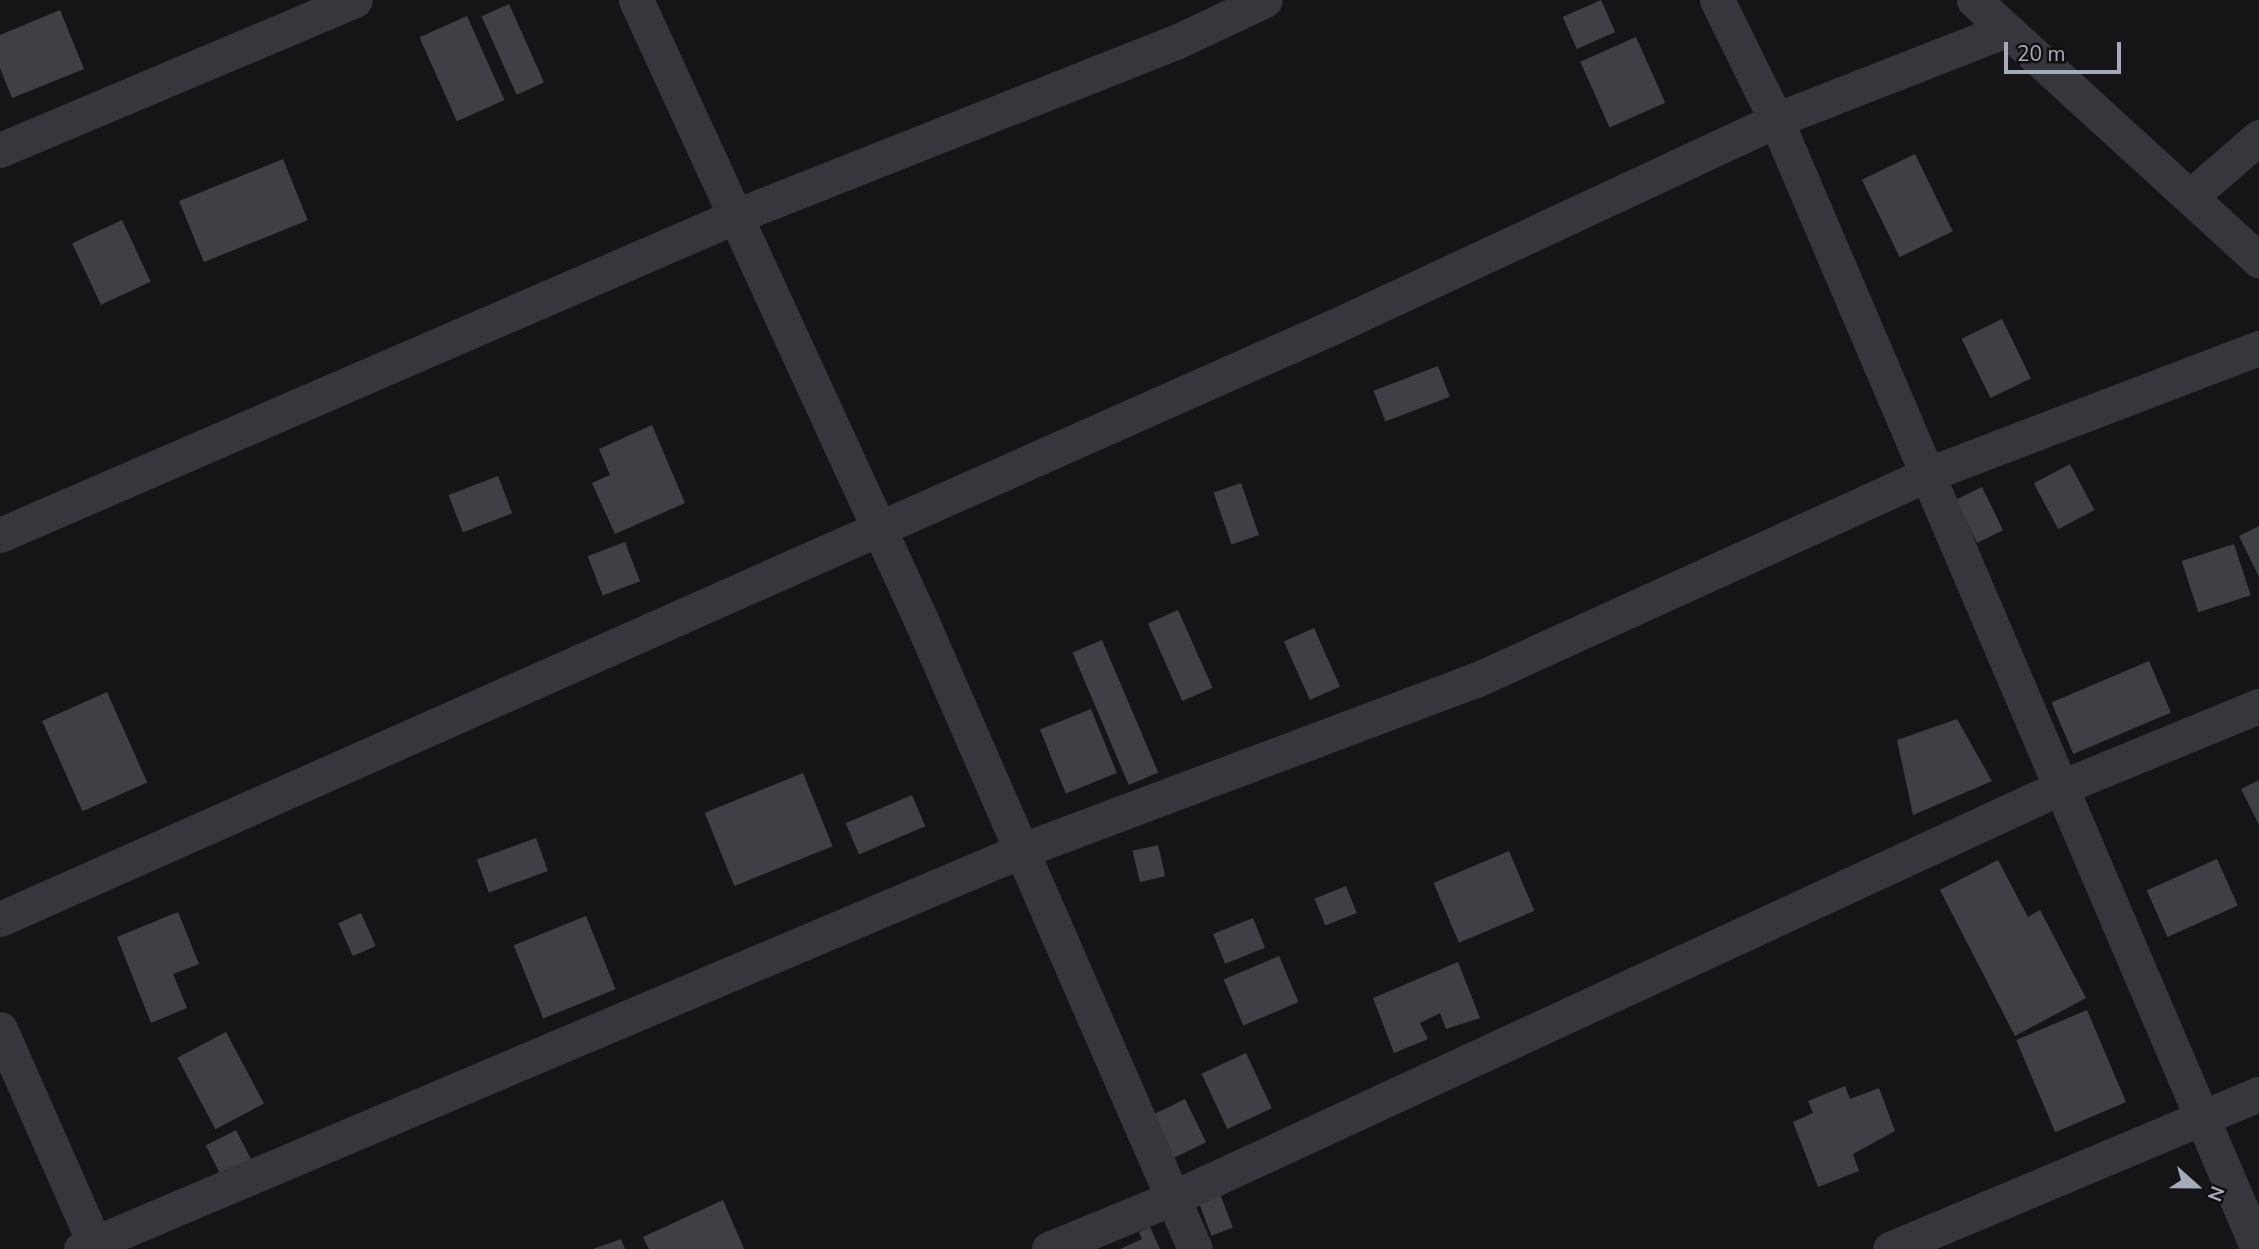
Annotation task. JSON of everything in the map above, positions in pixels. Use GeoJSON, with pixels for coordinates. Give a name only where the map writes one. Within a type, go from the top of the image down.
{"type":"FeatureCollection","features":[{"type":"Feature","properties":{"kind":"street"},"geometry":{"type":"LineString","coordinates":[[0,150],[355,0]]}},
{"type":"Feature","properties":{"kind":"street"},"geometry":{"type":"LineString","coordinates":[[636,0],[877,524],[1023,850],[1195,1249]]}},
{"type":"Feature","properties":{"kind":"street"},"geometry":{"type":"LineString","coordinates":[[0,535],[736,216],[1176,42],[1265,0]]}},
{"type":"Feature","properties":{"kind":"street"},"geometry":{"type":"LineString","coordinates":[[1717,0],[1776,121],[2199,1120],[2258,1249]]}},
{"type":"Feature","properties":{"kind":"street"},"geometry":{"type":"LineString","coordinates":[[1974,0],[2259,260]]}},
{"type":"Feature","properties":{"kind":"street"},"geometry":{"type":"LineString","coordinates":[[0,919],[877,524],[1333,327],[1776,121],[2006,30]]}},
{"type":"Feature","properties":{"kind":"street"},"geometry":{"type":"LineString","coordinates":[[2191,196],[2259,137]]}},
{"type":"Feature","properties":{"kind":"street"},"geometry":{"type":"LineString","coordinates":[[0,1028],[90,1247],[1023,850],[1476,680],[1926,475],[2259,348]]}},
{"type":"Feature","properties":{"kind":"street"},"geometry":{"type":"LineString","coordinates":[[1049,1249],[1173,1198],[2059,788],[2259,706]]}},
{"type":"Feature","properties":{"kind":"street"},"geometry":{"type":"LineString","coordinates":[[1890,1249],[2259,1094]]}},
{"type":"Feature","properties":{"kind":"building"},"geometry":{"type":"Polygon","coordinates":[[[1601,0],[1615,32],[1577,49],[1563,17],[1601,0]]]}},
{"type":"Feature","properties":{"kind":"building"},"geometry":{"type":"Polygon","coordinates":[[[509,4],[544,83],[517,95],[482,16],[509,4]]]}},
{"type":"Feature","properties":{"kind":"building"},"geometry":{"type":"Polygon","coordinates":[[[60,10],[84,69],[12,98],[0,68],[0,35],[60,10]]]}},
{"type":"Feature","properties":{"kind":"building"},"geometry":{"type":"Polygon","coordinates":[[[467,16],[504,100],[457,121],[419,37],[467,16]]]}},
{"type":"Feature","properties":{"kind":"building"},"geometry":{"type":"Polygon","coordinates":[[[1636,37],[1665,103],[1610,128],[1580,62],[1636,37]]]}},
{"type":"Feature","properties":{"kind":"building"},"geometry":{"type":"Polygon","coordinates":[[[1915,154],[1953,231],[1900,257],[1862,180],[1915,154]]]}},
{"type":"Feature","properties":{"kind":"building"},"geometry":{"type":"Polygon","coordinates":[[[283,159],[308,220],[204,262],[179,201],[283,159]]]}},
{"type":"Feature","properties":{"kind":"building"},"geometry":{"type":"Polygon","coordinates":[[[122,220],[151,282],[101,305],[72,243],[122,220]]]}},
{"type":"Feature","properties":{"kind":"building"},"geometry":{"type":"Polygon","coordinates":[[[2002,319],[2031,378],[1990,398],[1962,339],[2002,319]]]}},
{"type":"Feature","properties":{"kind":"building"},"geometry":{"type":"Polygon","coordinates":[[[1438,366],[1450,397],[1385,422],[1374,391],[1438,366]]]}},
{"type":"Feature","properties":{"kind":"building"},"geometry":{"type":"Polygon","coordinates":[[[652,425],[685,503],[615,534],[592,483],[610,475],[599,449],[652,425]]]}},
{"type":"Feature","properties":{"kind":"building"},"geometry":{"type":"Polygon","coordinates":[[[2070,464],[2094,510],[2058,529],[2034,483],[2070,464]]]}},
{"type":"Feature","properties":{"kind":"building"},"geometry":{"type":"Polygon","coordinates":[[[498,476],[512,513],[463,532],[449,495],[498,476]]]}},
{"type":"Feature","properties":{"kind":"building"},"geometry":{"type":"Polygon","coordinates":[[[1241,483],[1259,535],[1231,544],[1214,492],[1241,483]]]}},
{"type":"Feature","properties":{"kind":"building"},"geometry":{"type":"Polygon","coordinates":[[[1982,487],[2003,530],[1977,543],[1956,500],[1982,487]]]}},
{"type":"Feature","properties":{"kind":"building"},"geometry":{"type":"Polygon","coordinates":[[[2259,526],[2259,577],[2239,536],[2259,526]]]}},
{"type":"Feature","properties":{"kind":"building"},"geometry":{"type":"Polygon","coordinates":[[[625,542],[640,581],[603,596],[588,556],[625,542]]]}},
{"type":"Feature","properties":{"kind":"building"},"geometry":{"type":"Polygon","coordinates":[[[2234,544],[2251,595],[2198,612],[2182,561],[2234,544]]]}},
{"type":"Feature","properties":{"kind":"building"},"geometry":{"type":"Polygon","coordinates":[[[1178,610],[1213,688],[1182,701],[1148,623],[1178,610]]]}},
{"type":"Feature","properties":{"kind":"building"},"geometry":{"type":"Polygon","coordinates":[[[1314,628],[1340,686],[1310,700],[1284,641],[1314,628]]]}},
{"type":"Feature","properties":{"kind":"building"},"geometry":{"type":"Polygon","coordinates":[[[1102,640],[1158,773],[1129,785],[1073,653],[1102,640]]]}},
{"type":"Feature","properties":{"kind":"building"},"geometry":{"type":"Polygon","coordinates":[[[2149,661],[2171,713],[2073,754],[2051,702],[2149,661]]]}},
{"type":"Feature","properties":{"kind":"building"},"geometry":{"type":"Polygon","coordinates":[[[107,692],[147,782],[82,811],[42,721],[107,692]]]}},
{"type":"Feature","properties":{"kind":"building"},"geometry":{"type":"Polygon","coordinates":[[[1091,709],[1117,773],[1066,794],[1040,730],[1091,709]]]}},
{"type":"Feature","properties":{"kind":"building"},"geometry":{"type":"Polygon","coordinates":[[[1957,719],[1992,781],[1913,815],[1897,740],[1957,719]]]}},
{"type":"Feature","properties":{"kind":"building"},"geometry":{"type":"Polygon","coordinates":[[[803,773],[833,846],[734,886],[705,813],[803,773]]]}},
{"type":"Feature","properties":{"kind":"building"},"geometry":{"type":"Polygon","coordinates":[[[2259,780],[2259,825],[2241,789],[2259,780]]]}},
{"type":"Feature","properties":{"kind":"building"},"geometry":{"type":"Polygon","coordinates":[[[912,795],[925,826],[859,854],[846,823],[912,795]]]}},
{"type":"Feature","properties":{"kind":"building"},"geometry":{"type":"Polygon","coordinates":[[[536,838],[548,871],[489,892],[477,860],[536,838]]]}},
{"type":"Feature","properties":{"kind":"building"},"geometry":{"type":"Polygon","coordinates":[[[1158,845],[1165,876],[1140,882],[1133,851],[1158,845]]]}},
{"type":"Feature","properties":{"kind":"building"},"geometry":{"type":"Polygon","coordinates":[[[1509,851],[1534,911],[1459,943],[1434,883],[1509,851]]]}},
{"type":"Feature","properties":{"kind":"building"},"geometry":{"type":"Polygon","coordinates":[[[2217,859],[2238,906],[2167,937],[2147,890],[2217,859]]]}},
{"type":"Feature","properties":{"kind":"building"},"geometry":{"type":"Polygon","coordinates":[[[1998,860],[2028,917],[2040,910],[2086,998],[2015,1036],[1940,890],[1998,860]]]}},
{"type":"Feature","properties":{"kind":"building"},"geometry":{"type":"Polygon","coordinates":[[[1346,886],[1357,913],[1325,926],[1314,899],[1346,886]]]}},
{"type":"Feature","properties":{"kind":"building"},"geometry":{"type":"Polygon","coordinates":[[[178,912],[199,964],[173,974],[187,1008],[151,1023],[117,937],[178,912]]]}},
{"type":"Feature","properties":{"kind":"building"},"geometry":{"type":"Polygon","coordinates":[[[361,913],[376,946],[353,956],[338,923],[361,913]]]}},
{"type":"Feature","properties":{"kind":"building"},"geometry":{"type":"Polygon","coordinates":[[[586,916],[616,989],[543,1018],[514,945],[586,916]]]}},
{"type":"Feature","properties":{"kind":"building"},"geometry":{"type":"Polygon","coordinates":[[[1253,918],[1265,948],[1225,964],[1213,934],[1253,918]]]}},
{"type":"Feature","properties":{"kind":"building"},"geometry":{"type":"Polygon","coordinates":[[[1279,956],[1299,1002],[1243,1025],[1224,979],[1279,956]]]}},
{"type":"Feature","properties":{"kind":"building"},"geometry":{"type":"Polygon","coordinates":[[[1458,962],[1480,1018],[1446,1029],[1440,1013],[1420,1023],[1428,1039],[1394,1053],[1373,998],[1458,962]]]}},
{"type":"Feature","properties":{"kind":"building"},"geometry":{"type":"Polygon","coordinates":[[[2087,1010],[2126,1102],[2055,1132],[2016,1040],[2087,1010]]]}},
{"type":"Feature","properties":{"kind":"building"},"geometry":{"type":"Polygon","coordinates":[[[226,1032],[264,1104],[215,1129],[177,1058],[226,1032]]]}},
{"type":"Feature","properties":{"kind":"building"},"geometry":{"type":"Polygon","coordinates":[[[1246,1053],[1272,1108],[1227,1129],[1202,1074],[1246,1053]]]}},
{"type":"Feature","properties":{"kind":"building"},"geometry":{"type":"Polygon","coordinates":[[[1845,1086],[1850,1099],[1879,1088],[1895,1131],[1853,1154],[1859,1171],[1818,1187],[1793,1122],[1813,1113],[1808,1101],[1845,1086]]]}},
{"type":"Feature","properties":{"kind":"building"},"geometry":{"type":"Polygon","coordinates":[[[1185,1099],[1206,1142],[1168,1161],[1147,1117],[1185,1099]]]}},
{"type":"Feature","properties":{"kind":"building"},"geometry":{"type":"Polygon","coordinates":[[[236,1130],[251,1160],[221,1176],[206,1145],[236,1130]]]}},
{"type":"Feature","properties":{"kind":"building"},"geometry":{"type":"Polygon","coordinates":[[[1220,1194],[1233,1228],[1211,1236],[1199,1202],[1220,1194]]]}},
{"type":"Feature","properties":{"kind":"building"},"geometry":{"type":"Polygon","coordinates":[[[723,1200],[744,1249],[649,1249],[643,1237],[723,1200]]]}},
{"type":"Feature","properties":{"kind":"building"},"geometry":{"type":"Polygon","coordinates":[[[1150,1227],[1160,1249],[1120,1249],[1142,1239],[1139,1232],[1150,1227]]]}},
{"type":"Feature","properties":{"kind":"building"},"geometry":{"type":"Polygon","coordinates":[[[621,1239],[625,1249],[593,1249],[621,1239]]]}}]}
